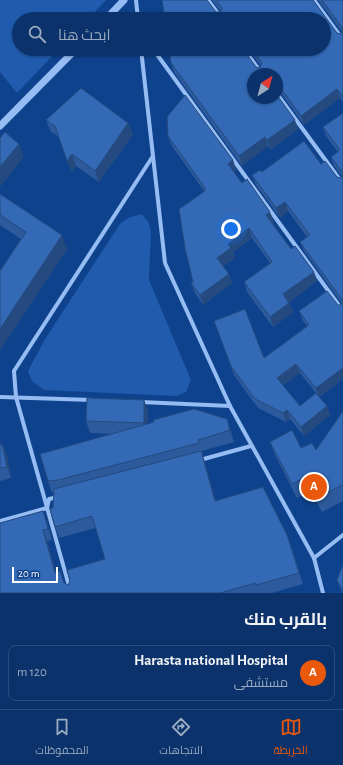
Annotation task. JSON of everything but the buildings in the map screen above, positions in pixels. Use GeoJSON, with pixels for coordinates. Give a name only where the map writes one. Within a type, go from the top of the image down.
{"type":"FeatureCollection","features":[{"type":"Feature","properties":{"kind":"street"},"geometry":{"type":"LineString","coordinates":[[113,12],[124,0]]}},
{"type":"Feature","properties":{"kind":"street"},"geometry":{"type":"LineString","coordinates":[[136,0],[137,12]]}},
{"type":"Feature","properties":{"kind":"street"},"geometry":{"type":"LineString","coordinates":[[208,0],[217,12]]}},
{"type":"Feature","properties":{"kind":"street"},"geometry":{"type":"LineString","coordinates":[[314,0],[323,12]]}},
{"type":"Feature","properties":{"kind":"street"},"geometry":{"type":"LineString","coordinates":[[331,23],[343,40]]}},
{"type":"Feature","properties":{"kind":"street"},"geometry":{"type":"LineString","coordinates":[[0,126],[69,56]]}},
{"type":"Feature","properties":{"kind":"street"},"geometry":{"type":"LineString","coordinates":[[143,56],[165,263],[230,406],[314,558],[323,593]]}},
{"type":"Feature","properties":{"kind":"street"},"geometry":{"type":"LineString","coordinates":[[158,56],[343,311]]}},
{"type":"Feature","properties":{"kind":"street"},"geometry":{"type":"LineString","coordinates":[[249,56],[258,68]]}},
{"type":"Feature","properties":{"kind":"street"},"geometry":{"type":"LineString","coordinates":[[283,102],[343,184]]}},
{"type":"Feature","properties":{"kind":"street"},"geometry":{"type":"LineString","coordinates":[[71,593],[16,398],[14,371],[153,156]]}},
{"type":"Feature","properties":{"kind":"street"},"geometry":{"type":"LineString","coordinates":[[0,397],[96,401]]}},
{"type":"Feature","properties":{"kind":"street"},"geometry":{"type":"LineString","coordinates":[[135,402],[230,406]]}},
{"type":"Feature","properties":{"kind":"street"},"geometry":{"type":"LineString","coordinates":[[191,462],[251,446]]}},
{"type":"Feature","properties":{"kind":"street"},"geometry":{"type":"LineString","coordinates":[[47,508],[49,499],[64,495]]}},
{"type":"Feature","properties":{"kind":"street"},"geometry":{"type":"LineString","coordinates":[[0,522],[47,508]]}},
{"type":"Feature","properties":{"kind":"street"},"geometry":{"type":"LineString","coordinates":[[314,558],[343,534]]}},
{"type":"Feature","properties":{"kind":"shaded area"},"geometry":{"type":"Polygon","coordinates":[[[0,0],[106,0],[95,12],[12,12],[12,56],[52,56],[17,93],[0,72],[0,0]]]}},
{"type":"Feature","properties":{"kind":"shaded area"},"geometry":{"type":"Polygon","coordinates":[[[141,214],[148,221],[151,232],[149,280],[191,380],[186,392],[177,396],[44,390],[32,381],[28,371],[45,339],[120,224],[128,218],[141,214]]]}},
{"type":"Feature","properties":{"kind":"place","name":"Harasta national Hospital"},"geometry":{"type":"Point","coordinates":[314,487]}}]}
